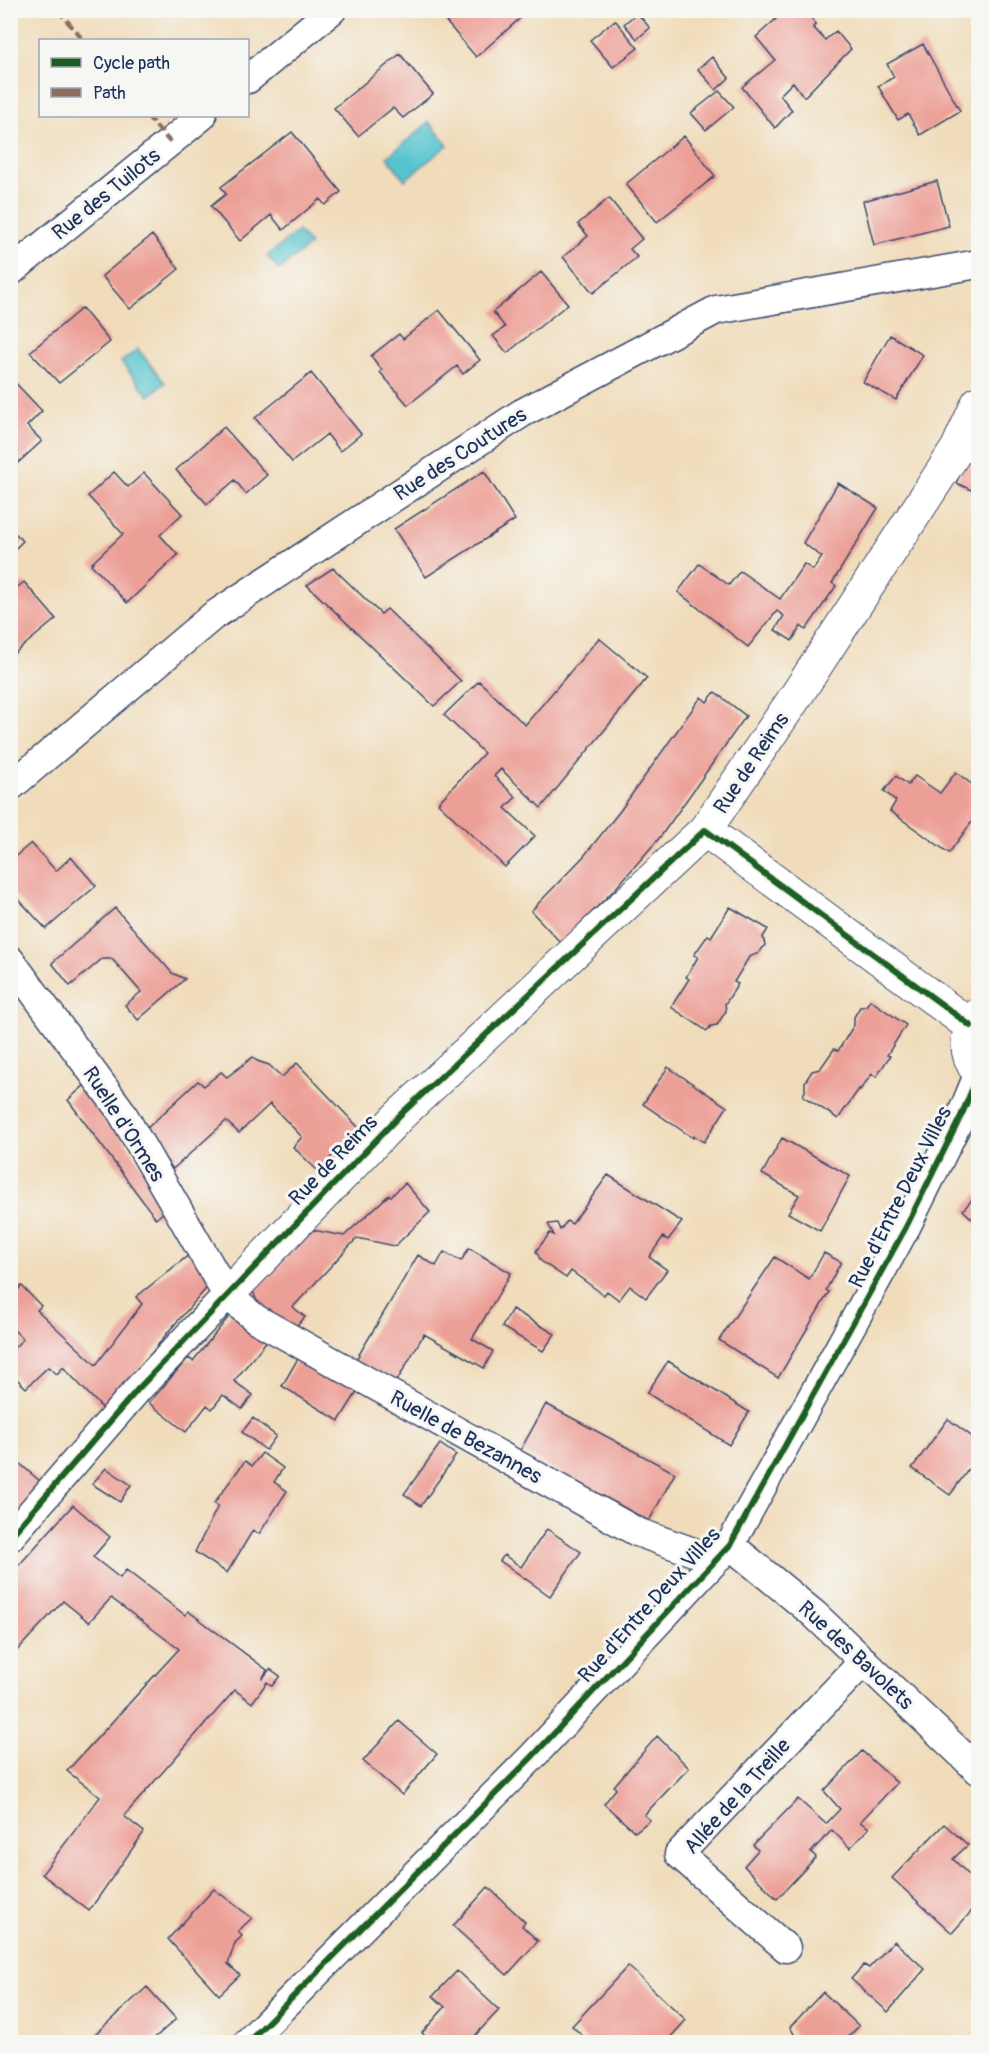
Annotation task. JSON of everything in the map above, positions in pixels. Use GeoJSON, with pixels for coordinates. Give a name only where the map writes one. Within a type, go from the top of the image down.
{"type":"FeatureCollection","features":[{"type":"Feature","properties":{"kind":"street"},"geometry":{"type":"LineString","coordinates":[[249,78],[332,10]]}},
{"type":"Feature","properties":{"kind":"street","name":"Rue des Tuilots"},"geometry":{"type":"LineString","coordinates":[[10,272],[201,117]]}},
{"type":"Feature","properties":{"kind":"street","name":"Rue des Coutures"},"geometry":{"type":"LineString","coordinates":[[10,787],[213,616],[522,413],[716,310],[978,264]]}},
{"type":"Feature","properties":{"kind":"street","name":"Rue de Reims"},"geometry":{"type":"LineString","coordinates":[[10,1537],[138,1389],[400,1115],[705,830],[796,696],[957,449],[978,403]]}},
{"type":"Feature","properties":{"kind":"street"},"geometry":{"type":"LineString","coordinates":[[705,830],[975,1021],[967,1039],[968,1052],[978,1074]]}},
{"type":"Feature","properties":{"kind":"street","name":"Ruelle d'Ormes"},"geometry":{"type":"LineString","coordinates":[[10,960],[121,1111],[227,1295]]}},
{"type":"Feature","properties":{"kind":"street","name":"Rue d'Entre Deux Villes"},"geometry":{"type":"LineString","coordinates":[[248,2043],[531,1758],[723,1553],[906,1227],[962,1114],[978,1074]]}},
{"type":"Feature","properties":{"kind":"street","name":"Ruelle de Bezannes"},"geometry":{"type":"LineString","coordinates":[[227,1295],[256,1319],[637,1532],[723,1553]]}},
{"type":"Feature","properties":{"kind":"street","name":"Rue des Bavolets"},"geometry":{"type":"LineString","coordinates":[[723,1553],[814,1614],[978,1770]]}},
{"type":"Feature","properties":{"kind":"street","name":"Allée de la Treille"},"geometry":{"type":"LineString","coordinates":[[786,1948],[679,1854],[864,1661]]}},
{"type":"Feature","properties":{"kind":"water"},"geometry":{"type":"Polygon","coordinates":[[[429,122],[448,145],[405,180],[387,157],[429,122]]]}},
{"type":"Feature","properties":{"kind":"water"},"geometry":{"type":"Polygon","coordinates":[[[298,231],[310,245],[279,270],[267,256],[298,231]]]}},
{"type":"Feature","properties":{"kind":"water"},"geometry":{"type":"Polygon","coordinates":[[[138,349],[165,383],[149,396],[121,362],[138,349]]]}},
{"type":"Feature","properties":{"kind":"building"},"geometry":{"type":"Polygon","coordinates":[[[451,10],[524,10],[526,13],[476,57],[443,18],[451,10]]]}},
{"type":"Feature","properties":{"kind":"building"},"geometry":{"type":"Polygon","coordinates":[[[782,10],[805,10],[816,24],[813,27],[825,40],[836,31],[851,49],[804,97],[793,82],[780,95],[792,110],[775,128],[742,87],[775,60],[756,37],[776,19],[775,16],[782,10]]]}},
{"type":"Feature","properties":{"kind":"building"},"geometry":{"type":"Polygon","coordinates":[[[637,13],[650,28],[637,39],[624,24],[637,13]]]}},
{"type":"Feature","properties":{"kind":"building"},"geometry":{"type":"Polygon","coordinates":[[[615,20],[638,48],[613,67],[590,40],[615,20]]]}},
{"type":"Feature","properties":{"kind":"building"},"geometry":{"type":"Polygon","coordinates":[[[923,44],[960,111],[920,135],[908,114],[898,120],[878,86],[894,77],[887,64],[923,44]]]}},
{"type":"Feature","properties":{"kind":"building"},"geometry":{"type":"Polygon","coordinates":[[[400,54],[433,94],[403,118],[393,108],[358,136],[334,108],[400,54]]]}},
{"type":"Feature","properties":{"kind":"building"},"geometry":{"type":"Polygon","coordinates":[[[712,57],[729,78],[716,90],[698,69],[712,57]]]}},
{"type":"Feature","properties":{"kind":"building"},"geometry":{"type":"Polygon","coordinates":[[[719,91],[734,107],[706,130],[691,113],[719,91]]]}},
{"type":"Feature","properties":{"kind":"building"},"geometry":{"type":"Polygon","coordinates":[[[292,132],[341,192],[325,205],[320,199],[283,230],[271,215],[240,241],[211,206],[226,194],[221,187],[292,132]]]}},
{"type":"Feature","properties":{"kind":"building"},"geometry":{"type":"Polygon","coordinates":[[[684,136],[715,176],[657,222],[626,184],[684,136]]]}},
{"type":"Feature","properties":{"kind":"building"},"geometry":{"type":"Polygon","coordinates":[[[937,181],[949,226],[874,245],[863,201],[937,181]]]}},
{"type":"Feature","properties":{"kind":"building"},"geometry":{"type":"Polygon","coordinates":[[[609,198],[642,239],[630,249],[637,257],[593,293],[563,257],[588,236],[578,224],[609,198]]]}},
{"type":"Feature","properties":{"kind":"building"},"geometry":{"type":"Polygon","coordinates":[[[152,235],[179,269],[130,309],[102,276],[152,235]]]}},
{"type":"Feature","properties":{"kind":"building"},"geometry":{"type":"Polygon","coordinates":[[[541,272],[568,304],[507,353],[493,336],[505,327],[493,312],[541,272]]]}},
{"type":"Feature","properties":{"kind":"building"},"geometry":{"type":"Polygon","coordinates":[[[82,308],[110,342],[59,383],[30,352],[82,308]]]}},
{"type":"Feature","properties":{"kind":"building"},"geometry":{"type":"Polygon","coordinates":[[[439,310],[480,360],[463,374],[457,366],[408,405],[380,372],[382,370],[371,356],[399,334],[403,339],[439,310]]]}},
{"type":"Feature","properties":{"kind":"building"},"geometry":{"type":"Polygon","coordinates":[[[890,335],[923,355],[896,400],[863,382],[890,335]]]}},
{"type":"Feature","properties":{"kind":"building"},"geometry":{"type":"Polygon","coordinates":[[[311,373],[361,434],[340,451],[327,434],[292,462],[255,418],[311,373]]]}},
{"type":"Feature","properties":{"kind":"building"},"geometry":{"type":"Polygon","coordinates":[[[10,377],[42,411],[27,426],[42,441],[10,470],[10,377]]]}},
{"type":"Feature","properties":{"kind":"building"},"geometry":{"type":"Polygon","coordinates":[[[224,427],[267,475],[246,494],[235,480],[207,504],[176,470],[224,427]]]}},
{"type":"Feature","properties":{"kind":"building"},"geometry":{"type":"Polygon","coordinates":[[[978,436],[978,493],[956,483],[978,436]]]}},
{"type":"Feature","properties":{"kind":"building"},"geometry":{"type":"Polygon","coordinates":[[[484,471],[515,520],[426,577],[394,529],[484,471]]]}},
{"type":"Feature","properties":{"kind":"building"},"geometry":{"type":"Polygon","coordinates":[[[114,472],[128,487],[144,473],[182,514],[160,535],[178,555],[127,603],[91,564],[123,534],[88,496],[114,472]]]}},
{"type":"Feature","properties":{"kind":"building"},"geometry":{"type":"Polygon","coordinates":[[[838,483],[878,508],[832,583],[836,586],[806,630],[801,626],[792,641],[775,630],[784,616],[777,611],[748,647],[678,592],[699,564],[729,585],[740,571],[780,599],[804,564],[813,570],[822,557],[803,543],[838,483]]]}},
{"type":"Feature","properties":{"kind":"building"},"geometry":{"type":"Polygon","coordinates":[[[12,530],[23,541],[16,548],[10,541],[12,530]]]}},
{"type":"Feature","properties":{"kind":"building"},"geometry":{"type":"Polygon","coordinates":[[[333,568],[381,614],[387,609],[461,681],[434,706],[307,585],[333,568]]]}},
{"type":"Feature","properties":{"kind":"building"},"geometry":{"type":"Polygon","coordinates":[[[24,582],[56,619],[10,657],[10,593],[24,582]]]}},
{"type":"Feature","properties":{"kind":"building"},"geometry":{"type":"Polygon","coordinates":[[[599,638],[647,678],[541,808],[501,769],[494,776],[516,797],[505,808],[535,836],[505,867],[438,803],[484,753],[444,715],[479,681],[525,725],[599,638]]]}},
{"type":"Feature","properties":{"kind":"building"},"geometry":{"type":"Polygon","coordinates":[[[715,692],[746,716],[661,836],[616,888],[561,943],[531,911],[584,856],[620,811],[701,697],[707,702],[715,692]]]}},
{"type":"Feature","properties":{"kind":"building"},"geometry":{"type":"Polygon","coordinates":[[[956,772],[978,789],[978,809],[972,818],[974,819],[949,853],[890,811],[896,801],[884,791],[896,776],[908,785],[915,776],[940,793],[956,772]]]}},
{"type":"Feature","properties":{"kind":"building"},"geometry":{"type":"Polygon","coordinates":[[[31,843],[56,871],[71,857],[96,886],[46,929],[10,890],[10,861],[31,843]]]}},
{"type":"Feature","properties":{"kind":"building"},"geometry":{"type":"Polygon","coordinates":[[[730,907],[768,929],[763,937],[765,945],[759,953],[749,957],[734,982],[738,984],[725,1004],[726,1011],[717,1025],[711,1026],[707,1031],[671,1007],[689,979],[686,977],[698,957],[694,955],[708,935],[711,937],[730,907]]]}},
{"type":"Feature","properties":{"kind":"building"},"geometry":{"type":"Polygon","coordinates":[[[115,908],[172,973],[185,979],[138,1020],[125,1005],[141,992],[112,959],[102,959],[70,986],[52,963],[115,908]]]}},
{"type":"Feature","properties":{"kind":"building"},"geometry":{"type":"Polygon","coordinates":[[[870,1000],[906,1025],[876,1077],[872,1074],[838,1119],[803,1096],[805,1082],[812,1071],[820,1069],[834,1049],[838,1051],[854,1025],[854,1017],[860,1007],[866,1006],[870,1000]]]}},
{"type":"Feature","properties":{"kind":"building"},"geometry":{"type":"Polygon","coordinates":[[[253,1057],[269,1065],[282,1077],[297,1063],[359,1128],[318,1171],[293,1147],[302,1137],[270,1104],[239,1133],[226,1121],[173,1169],[144,1131],[198,1081],[204,1086],[221,1072],[227,1077],[253,1057]]]}},
{"type":"Feature","properties":{"kind":"building"},"geometry":{"type":"Polygon","coordinates":[[[668,1067],[727,1107],[704,1142],[694,1136],[693,1138],[643,1104],[668,1067]]]}},
{"type":"Feature","properties":{"kind":"building"},"geometry":{"type":"Polygon","coordinates":[[[86,1084],[169,1207],[156,1219],[68,1100],[86,1084]]]}},
{"type":"Feature","properties":{"kind":"building"},"geometry":{"type":"Polygon","coordinates":[[[782,1138],[850,1176],[820,1231],[788,1213],[799,1195],[762,1174],[782,1138]]]}},
{"type":"Feature","properties":{"kind":"building"},"geometry":{"type":"Polygon","coordinates":[[[608,1175],[682,1222],[668,1240],[663,1237],[649,1257],[667,1270],[646,1298],[630,1286],[619,1300],[607,1291],[604,1295],[571,1271],[566,1278],[541,1261],[536,1251],[550,1233],[554,1235],[548,1224],[557,1223],[560,1230],[567,1221],[572,1224],[608,1175]]]}},
{"type":"Feature","properties":{"kind":"building"},"geometry":{"type":"Polygon","coordinates":[[[405,1183],[430,1212],[395,1246],[357,1238],[293,1307],[305,1317],[294,1329],[260,1310],[253,1291],[313,1230],[344,1236],[405,1183]]]}},
{"type":"Feature","properties":{"kind":"building"},"geometry":{"type":"Polygon","coordinates":[[[978,1193],[978,1225],[963,1210],[978,1193]]]}},
{"type":"Feature","properties":{"kind":"building"},"geometry":{"type":"Polygon","coordinates":[[[469,1248],[511,1273],[472,1339],[493,1351],[484,1368],[424,1334],[394,1386],[354,1363],[418,1255],[436,1266],[444,1252],[461,1261],[469,1248]]]}},
{"type":"Feature","properties":{"kind":"building"},"geometry":{"type":"Polygon","coordinates":[[[194,1251],[212,1282],[168,1332],[106,1412],[63,1367],[57,1374],[48,1367],[26,1388],[10,1372],[10,1348],[12,1350],[23,1339],[10,1326],[10,1290],[14,1293],[22,1286],[41,1306],[37,1310],[96,1365],[142,1304],[136,1297],[194,1251]]]}},
{"type":"Feature","properties":{"kind":"building"},"geometry":{"type":"Polygon","coordinates":[[[824,1253],[841,1262],[826,1290],[829,1292],[778,1378],[719,1340],[775,1257],[809,1279],[824,1253]]]}},
{"type":"Feature","properties":{"kind":"building"},"geometry":{"type":"Polygon","coordinates":[[[512,1309],[555,1334],[543,1351],[502,1327],[512,1309]]]}},
{"type":"Feature","properties":{"kind":"building"},"geometry":{"type":"Polygon","coordinates":[[[231,1314],[270,1337],[234,1381],[253,1395],[242,1409],[223,1395],[212,1409],[207,1405],[186,1432],[149,1403],[188,1358],[193,1361],[231,1314]]]}},
{"type":"Feature","properties":{"kind":"building"},"geometry":{"type":"Polygon","coordinates":[[[300,1355],[359,1389],[339,1421],[282,1386],[300,1355]]]}},
{"type":"Feature","properties":{"kind":"building"},"geometry":{"type":"Polygon","coordinates":[[[668,1361],[749,1412],[729,1445],[647,1393],[668,1361]]]}},
{"type":"Feature","properties":{"kind":"building"},"geometry":{"type":"Polygon","coordinates":[[[546,1404],[675,1473],[649,1521],[520,1451],[546,1404]]]}},
{"type":"Feature","properties":{"kind":"building"},"geometry":{"type":"Polygon","coordinates":[[[253,1418],[276,1436],[266,1450],[242,1432],[253,1418]]]}},
{"type":"Feature","properties":{"kind":"building"},"geometry":{"type":"Polygon","coordinates":[[[948,1419],[978,1441],[978,1456],[950,1495],[912,1468],[948,1419]]]}},
{"type":"Feature","properties":{"kind":"building"},"geometry":{"type":"Polygon","coordinates":[[[440,1444],[456,1455],[421,1506],[404,1494],[440,1444]]]}},
{"type":"Feature","properties":{"kind":"building"},"geometry":{"type":"Polygon","coordinates":[[[262,1453],[283,1468],[274,1482],[287,1491],[259,1534],[253,1530],[227,1573],[195,1552],[218,1506],[214,1503],[245,1461],[252,1466],[262,1453]]]}},
{"type":"Feature","properties":{"kind":"building"},"geometry":{"type":"Polygon","coordinates":[[[10,1455],[42,1483],[10,1518],[10,1455]]]}},
{"type":"Feature","properties":{"kind":"building"},"geometry":{"type":"Polygon","coordinates":[[[106,1468],[131,1485],[120,1502],[92,1484],[106,1468]]]}},
{"type":"Feature","properties":{"kind":"building"},"geometry":{"type":"Polygon","coordinates":[[[73,1505],[110,1537],[93,1557],[120,1578],[126,1570],[185,1615],[188,1611],[267,1670],[262,1679],[270,1669],[280,1676],[272,1686],[267,1682],[252,1703],[235,1690],[124,1816],[144,1832],[89,1911],[42,1874],[100,1797],[67,1771],[179,1649],[111,1598],[89,1622],[63,1601],[10,1658],[10,1575],[73,1505]]]}},
{"type":"Feature","properties":{"kind":"building"},"geometry":{"type":"Polygon","coordinates":[[[547,1529],[581,1552],[550,1596],[500,1561],[504,1555],[521,1567],[547,1529]]]}},
{"type":"Feature","properties":{"kind":"building"},"geometry":{"type":"Polygon","coordinates":[[[399,1721],[437,1754],[402,1795],[363,1761],[399,1721]]]}},
{"type":"Feature","properties":{"kind":"building"},"geometry":{"type":"Polygon","coordinates":[[[657,1736],[689,1768],[644,1815],[650,1820],[635,1832],[604,1804],[616,1789],[614,1786],[657,1736]]]}},
{"type":"Feature","properties":{"kind":"building"},"geometry":{"type":"Polygon","coordinates":[[[862,1751],[897,1783],[860,1822],[869,1828],[850,1848],[832,1830],[811,1852],[816,1857],[777,1899],[744,1866],[758,1850],[753,1845],[798,1799],[826,1824],[840,1809],[824,1791],[862,1751]]]}},
{"type":"Feature","properties":{"kind":"building"},"geometry":{"type":"Polygon","coordinates":[[[944,1824],[968,1845],[953,1859],[978,1884],[978,1904],[952,1933],[892,1878],[944,1824]]]}},
{"type":"Feature","properties":{"kind":"building"},"geometry":{"type":"Polygon","coordinates":[[[488,1887],[525,1922],[522,1926],[538,1941],[507,1975],[453,1926],[488,1887]]]}},
{"type":"Feature","properties":{"kind":"building"},"geometry":{"type":"Polygon","coordinates":[[[214,1889],[252,1918],[238,1931],[242,1936],[235,1943],[228,1964],[240,1975],[219,1995],[168,1939],[214,1889]]]}},
{"type":"Feature","properties":{"kind":"building"},"geometry":{"type":"Polygon","coordinates":[[[894,1941],[925,1969],[888,2012],[851,1979],[864,1965],[869,1968],[894,1941]]]}},
{"type":"Feature","properties":{"kind":"building"},"geometry":{"type":"Polygon","coordinates":[[[628,1966],[686,2020],[666,2042],[589,2042],[572,2026],[628,1966]]]}},
{"type":"Feature","properties":{"kind":"building"},"geometry":{"type":"Polygon","coordinates":[[[457,1971],[499,2010],[469,2042],[432,2042],[422,2033],[445,2007],[433,1996],[457,1971]]]}},
{"type":"Feature","properties":{"kind":"building"},"geometry":{"type":"Polygon","coordinates":[[[147,1987],[176,2019],[150,2042],[94,2042],[99,2038],[95,2034],[147,1987]]]}},
{"type":"Feature","properties":{"kind":"building"},"geometry":{"type":"Polygon","coordinates":[[[823,1992],[859,2026],[843,2042],[786,2042],[794,2034],[790,2027],[823,1992]]]}},
{"type":"Feature","properties":{"kind":"marked path"},"geometry":{"type":"LineString","coordinates":[[58,10],[82,39]]}},
{"type":"Feature","properties":{"kind":"marked path"},"geometry":{"type":"LineString","coordinates":[[148,117],[170,142]]}},
{"type":"Feature","properties":{"kind":"cycle path"},"geometry":{"type":"LineString","coordinates":[[10,1537],[138,1389],[400,1115],[705,830],[971,1026]]}},
{"type":"Feature","properties":{"kind":"cycle path"},"geometry":{"type":"LineString","coordinates":[[248,2042],[531,1758],[730,1545],[906,1227],[962,1114],[978,1075]]}}]}
